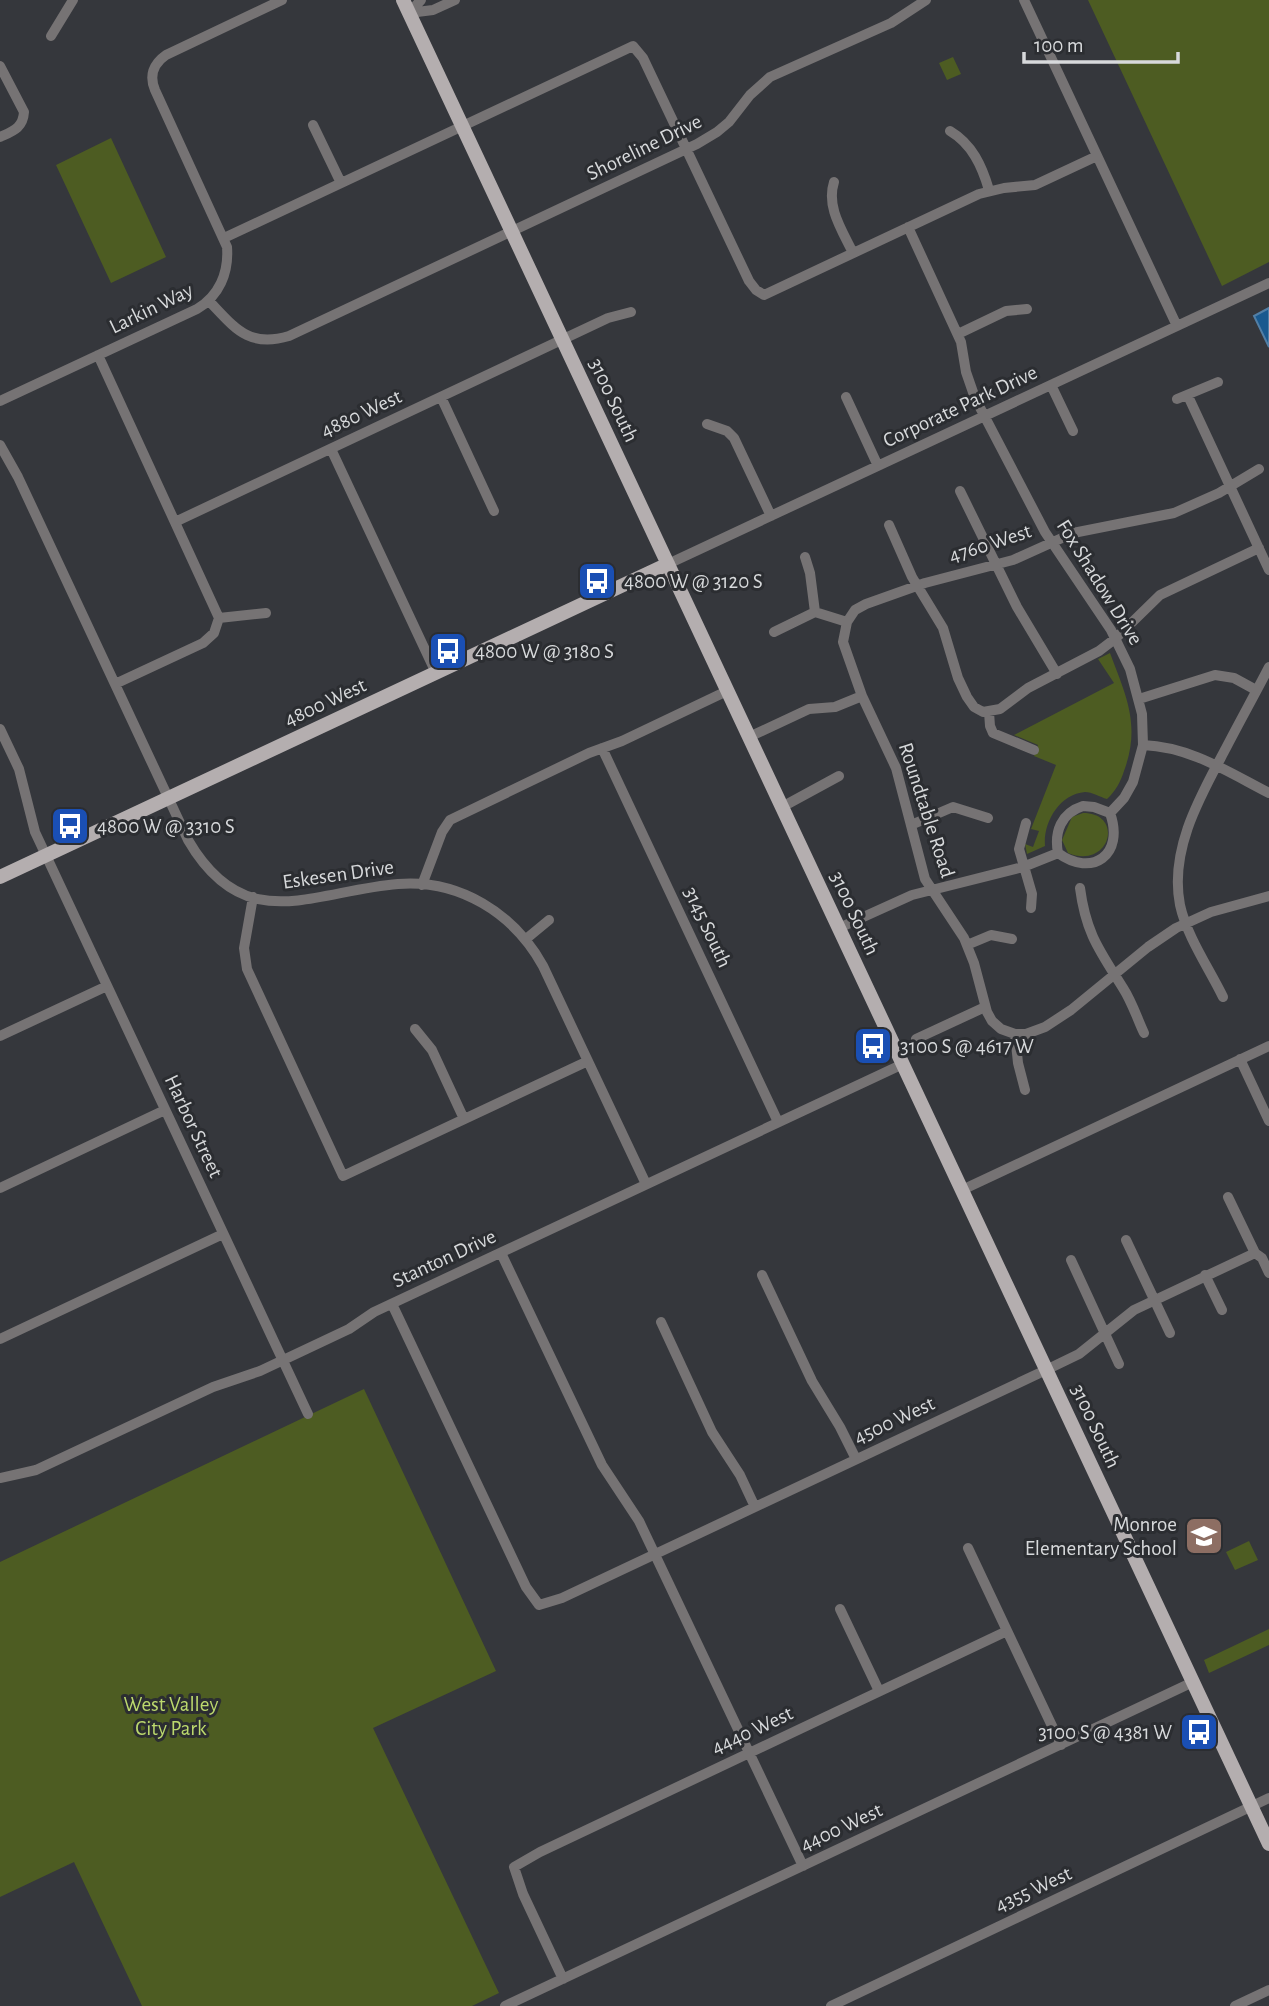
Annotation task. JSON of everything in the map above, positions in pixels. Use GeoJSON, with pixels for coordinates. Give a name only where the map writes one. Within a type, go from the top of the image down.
{"type":"FeatureCollection","features":[{"type":"Feature","properties":{"kind":"main road","name":"3100 South"},"geometry":{"type":"LineString","coordinates":[[405,6],[1269,1844]]}},
{"type":"Feature","properties":{"kind":"main road","name":"4800 West"},"geometry":{"type":"LineString","coordinates":[[0,877],[667,564]]}},
{"type":"Feature","properties":{"kind":"street"},"geometry":{"type":"LineString","coordinates":[[51,36],[73,0]]}},
{"type":"Feature","properties":{"kind":"street","name":"Larkin Way"},"geometry":{"type":"LineString","coordinates":[[0,401],[209,301],[220,285],[226,267],[227,247],[155,90],[152,75],[158,61],[166,55],[282,0]]}},
{"type":"Feature","properties":{"kind":"street"},"geometry":{"type":"LineString","coordinates":[[405,6],[421,0]]}},
{"type":"Feature","properties":{"kind":"street"},"geometry":{"type":"LineString","coordinates":[[405,6],[433,10],[455,0]]}},
{"type":"Feature","properties":{"kind":"street","name":"Shoreline Drive"},"geometry":{"type":"LineString","coordinates":[[209,301],[240,332],[260,340],[289,336],[687,149],[717,132],[770,77],[891,23],[926,0]]}},
{"type":"Feature","properties":{"kind":"street"},"geometry":{"type":"LineString","coordinates":[[1024,0],[1177,326]]}},
{"type":"Feature","properties":{"kind":"street"},"geometry":{"type":"LineString","coordinates":[[224,238],[633,46],[643,58],[749,281],[764,295],[989,190],[1035,185],[1097,156]]}},
{"type":"Feature","properties":{"kind":"street"},"geometry":{"type":"LineString","coordinates":[[0,66],[24,112],[24,117],[17,128],[0,137]]}},
{"type":"Feature","properties":{"kind":"street"},"geometry":{"type":"LineString","coordinates":[[313,125],[341,183]]}},
{"type":"Feature","properties":{"kind":"street"},"geometry":{"type":"LineString","coordinates":[[950,131],[963,139],[972,150],[989,190]]}},
{"type":"Feature","properties":{"kind":"street"},"geometry":{"type":"LineString","coordinates":[[834,182],[830,195],[833,209],[853,253]]}},
{"type":"Feature","properties":{"kind":"street","name":"Fox Shadow Drive"},"geometry":{"type":"LineString","coordinates":[[908,227],[958,334],[968,379],[985,416],[1052,542],[1116,638],[1130,669],[1139,699],[1144,729],[1143,746],[1133,782],[1124,799],[1110,813]]}},
{"type":"Feature","properties":{"kind":"street","name":"Corporate Park Drive"},"geometry":{"type":"LineString","coordinates":[[667,564],[1269,283]]}},
{"type":"Feature","properties":{"kind":"street"},"geometry":{"type":"LineString","coordinates":[[958,334],[1006,311],[1027,309]]}},
{"type":"Feature","properties":{"kind":"street","name":"4880 West"},"geometry":{"type":"LineString","coordinates":[[175,522],[608,318],[631,312]]}},
{"type":"Feature","properties":{"kind":"street"},"geometry":{"type":"LineString","coordinates":[[98,355],[219,618],[214,633],[203,643],[115,684]]}},
{"type":"Feature","properties":{"kind":"street"},"geometry":{"type":"LineString","coordinates":[[1218,382],[1183,398],[1269,569]]}},
{"type":"Feature","properties":{"kind":"street"},"geometry":{"type":"LineString","coordinates":[[1051,385],[1073,431]]}},
{"type":"Feature","properties":{"kind":"street"},"geometry":{"type":"LineString","coordinates":[[441,397],[494,511]]}},
{"type":"Feature","properties":{"kind":"street"},"geometry":{"type":"LineString","coordinates":[[846,397],[878,466]]}},
{"type":"Feature","properties":{"kind":"street"},"geometry":{"type":"LineString","coordinates":[[707,424],[727,431],[734,438],[771,516]]}},
{"type":"Feature","properties":{"kind":"street","name":"Eskesen Drive"},"geometry":{"type":"LineString","coordinates":[[0,444],[38,519],[188,840],[201,860],[230,887],[253,897],[292,902],[388,885],[422,885],[460,893],[507,919],[526,939],[550,979],[646,1185]]}},
{"type":"Feature","properties":{"kind":"street"},"geometry":{"type":"LineString","coordinates":[[331,449],[436,673]]}},
{"type":"Feature","properties":{"kind":"street","name":"4760 West"},"geometry":{"type":"LineString","coordinates":[[847,622],[860,607],[917,586],[1023,556],[1079,532],[1171,514],[1219,493],[1259,469]]}},
{"type":"Feature","properties":{"kind":"street"},"geometry":{"type":"LineString","coordinates":[[960,491],[1021,614],[1057,674]]}},
{"type":"Feature","properties":{"kind":"street"},"geometry":{"type":"LineString","coordinates":[[889,525],[917,586],[943,628],[958,678],[967,697],[978,710],[989,712],[1000,709],[1028,688],[1090,657],[1116,638],[1160,594],[1259,548]]}},
{"type":"Feature","properties":{"kind":"street"},"geometry":{"type":"LineString","coordinates":[[805,557],[815,612]]}},
{"type":"Feature","properties":{"kind":"street"},"geometry":{"type":"LineString","coordinates":[[774,632],[815,612],[847,622]]}},
{"type":"Feature","properties":{"kind":"street"},"geometry":{"type":"LineString","coordinates":[[219,618],[266,613]]}},
{"type":"Feature","properties":{"kind":"street","name":"Roundtable Road"},"geometry":{"type":"LineString","coordinates":[[847,622],[843,631],[844,648],[862,696],[896,768],[925,879],[967,945],[985,1007],[996,1025],[1015,1034]]}},
{"type":"Feature","properties":{"kind":"street"},"geometry":{"type":"LineString","coordinates":[[1223,998],[1185,923],[1180,905],[1178,884],[1182,850],[1192,815],[1269,667]]}},
{"type":"Feature","properties":{"kind":"street"},"geometry":{"type":"LineString","coordinates":[[1139,699],[1215,675],[1234,678],[1256,690]]}},
{"type":"Feature","properties":{"kind":"street"},"geometry":{"type":"LineString","coordinates":[[422,885],[442,832],[450,820],[727,691]]}},
{"type":"Feature","properties":{"kind":"street"},"geometry":{"type":"LineString","coordinates":[[749,737],[809,709],[835,707],[862,696]]}},
{"type":"Feature","properties":{"kind":"street"},"geometry":{"type":"LineString","coordinates":[[989,712],[990,726],[996,735],[1034,750]]}},
{"type":"Feature","properties":{"kind":"street","name":"Harbor Street"},"geometry":{"type":"LineString","coordinates":[[0,729],[4,749],[23,781],[34,832],[308,1414]]}},
{"type":"Feature","properties":{"kind":"street"},"geometry":{"type":"LineString","coordinates":[[1143,746],[1183,751],[1269,793]]}},
{"type":"Feature","properties":{"kind":"street","name":"3145 South"},"geometry":{"type":"LineString","coordinates":[[603,748],[778,1122]]}},
{"type":"Feature","properties":{"kind":"street"},"geometry":{"type":"LineString","coordinates":[[782,807],[839,776]]}},
{"type":"Feature","properties":{"kind":"street"},"geometry":{"type":"LineString","coordinates":[[1088,806],[1110,813],[1115,836],[1112,848],[1104,857],[1079,863],[1058,853],[1058,829],[1072,810],[1088,806]]}},
{"type":"Feature","properties":{"kind":"street"},"geometry":{"type":"LineString","coordinates":[[911,825],[953,807],[988,818]]}},
{"type":"Feature","properties":{"kind":"street"},"geometry":{"type":"LineString","coordinates":[[1026,823],[1019,845],[1032,894],[1031,908]]}},
{"type":"Feature","properties":{"kind":"street"},"geometry":{"type":"LineString","coordinates":[[839,928],[897,900],[1023,867],[1058,853]]}},
{"type":"Feature","properties":{"kind":"street"},"geometry":{"type":"LineString","coordinates":[[1080,888],[1091,934],[1129,999],[1144,1033]]}},
{"type":"Feature","properties":{"kind":"street"},"geometry":{"type":"LineString","coordinates":[[1025,1090],[1017,1063],[1015,1034],[1026,1034],[1045,1027],[1071,1010],[1148,947],[1185,923],[1224,907],[1269,896]]}},
{"type":"Feature","properties":{"kind":"street"},"geometry":{"type":"LineString","coordinates":[[253,897],[244,948],[247,969],[343,1177],[588,1061]]}},
{"type":"Feature","properties":{"kind":"street"},"geometry":{"type":"LineString","coordinates":[[526,939],[549,920]]}},
{"type":"Feature","properties":{"kind":"street"},"geometry":{"type":"LineString","coordinates":[[967,945],[991,936],[1012,939]]}},
{"type":"Feature","properties":{"kind":"street"},"geometry":{"type":"LineString","coordinates":[[0,1036],[107,986]]}},
{"type":"Feature","properties":{"kind":"street"},"geometry":{"type":"LineString","coordinates":[[916,1039],[985,1007]]}},
{"type":"Feature","properties":{"kind":"street"},"geometry":{"type":"LineString","coordinates":[[415,1029],[432,1050],[464,1119]]}},
{"type":"Feature","properties":{"kind":"street"},"geometry":{"type":"LineString","coordinates":[[962,1190],[1269,1046]]}},
{"type":"Feature","properties":{"kind":"street"},"geometry":{"type":"LineString","coordinates":[[1240,1059],[1269,1121]]}},
{"type":"Feature","properties":{"kind":"street","name":"Stanton Drive"},"geometry":{"type":"LineString","coordinates":[[0,1478],[36,1470],[213,1387],[283,1360],[349,1329],[374,1312],[903,1064]]}},
{"type":"Feature","properties":{"kind":"street"},"geometry":{"type":"LineString","coordinates":[[0,1188],[165,1110]]}},
{"type":"Feature","properties":{"kind":"street"},"geometry":{"type":"LineString","coordinates":[[1227,1197],[1255,1253],[1262,1258],[1269,1273]]}},
{"type":"Feature","properties":{"kind":"street"},"geometry":{"type":"LineString","coordinates":[[0,1339],[223,1234]]}},
{"type":"Feature","properties":{"kind":"street"},"geometry":{"type":"LineString","coordinates":[[1126,1240],[1170,1333]]}},
{"type":"Feature","properties":{"kind":"street"},"geometry":{"type":"LineString","coordinates":[[501,1252],[602,1465],[639,1521],[803,1866]]}},
{"type":"Feature","properties":{"kind":"street","name":"4500 West"},"geometry":{"type":"LineString","coordinates":[[392,1304],[526,1587],[539,1605],[562,1598],[1079,1354],[1134,1310],[1255,1253]]}},
{"type":"Feature","properties":{"kind":"street"},"geometry":{"type":"LineString","coordinates":[[1070,1260],[1119,1364]]}},
{"type":"Feature","properties":{"kind":"street"},"geometry":{"type":"LineString","coordinates":[[762,1275],[812,1381],[856,1459]]}},
{"type":"Feature","properties":{"kind":"street"},"geometry":{"type":"LineString","coordinates":[[1205,1275],[1222,1310]]}},
{"type":"Feature","properties":{"kind":"street"},"geometry":{"type":"LineString","coordinates":[[661,1322],[712,1432],[740,1475],[755,1507]]}},
{"type":"Feature","properties":{"kind":"street"},"geometry":{"type":"LineString","coordinates":[[968,1548],[1061,1745]]}},
{"type":"Feature","properties":{"kind":"street"},"geometry":{"type":"LineString","coordinates":[[840,1609],[878,1691]]}},
{"type":"Feature","properties":{"kind":"street","name":"4440 West"},"geometry":{"type":"LineString","coordinates":[[563,1979],[523,1894],[514,1867],[540,1852],[1007,1631]]}},
{"type":"Feature","properties":{"kind":"street","name":"4400 West"},"geometry":{"type":"LineString","coordinates":[[505,2006],[525,2002],[563,1979],[1193,1682]]}},
{"type":"Feature","properties":{"kind":"street","name":"4355 West"},"geometry":{"type":"LineString","coordinates":[[831,2006],[1269,1798]]}},
{"type":"Feature","properties":{"kind":"street"},"geometry":{"type":"LineString","coordinates":[[1235,2006],[1269,1990]]}},
{"type":"Feature","properties":{"kind":"green space"},"geometry":{"type":"Polygon","coordinates":[[[1088,0],[1269,0],[1269,262],[1222,286],[1088,0]]]}},
{"type":"Feature","properties":{"kind":"green space"},"geometry":{"type":"Polygon","coordinates":[[[953,57],[961,74],[947,80],[939,63],[953,57]]]}},
{"type":"Feature","properties":{"kind":"green space"},"geometry":{"type":"Polygon","coordinates":[[[111,138],[166,257],[111,283],[56,165],[111,138]]]}},
{"type":"Feature","properties":{"kind":"green space"},"geometry":{"type":"Polygon","coordinates":[[[1110,653],[1126,697],[1131,725],[1129,754],[1121,779],[1107,799],[1085,792],[1060,804],[1050,819],[1045,846],[1027,854],[1025,844],[1033,847],[1039,831],[1031,829],[1056,765],[1034,756],[1038,745],[1014,735],[1114,683],[1098,659],[1110,653]]]}},
{"type":"Feature","properties":{"kind":"green space"},"geometry":{"type":"Polygon","coordinates":[[[1083,813],[1096,815],[1108,830],[1102,848],[1094,854],[1082,856],[1068,853],[1062,840],[1072,817],[1083,813]]]}},
{"type":"Feature","properties":{"kind":"green space","name":"West Valley City Park"},"geometry":{"type":"Polygon","coordinates":[[[364,1389],[496,1671],[373,1728],[499,1993],[472,2006],[142,2006],[74,1862],[0,1897],[0,1562],[364,1389]]]}},
{"type":"Feature","properties":{"kind":"green space"},"geometry":{"type":"Polygon","coordinates":[[[1249,1541],[1258,1560],[1235,1570],[1226,1552],[1249,1541]]]}},
{"type":"Feature","properties":{"kind":"green space"},"geometry":{"type":"Polygon","coordinates":[[[1269,1629],[1269,1645],[1209,1673],[1204,1660],[1269,1629]]]}},
{"type":"Feature","properties":{"kind":"water"},"geometry":{"type":"Polygon","coordinates":[[[1269,308],[1269,347],[1254,316],[1269,308]]]}},
{"type":"Feature","properties":{"kind":"place","name":"4800 W @ 3120 S"},"geometry":{"type":"Point","coordinates":[597,581]}},
{"type":"Feature","properties":{"kind":"place","name":"4800 W @ 3180 S"},"geometry":{"type":"Point","coordinates":[448,651]}},
{"type":"Feature","properties":{"kind":"place","name":"4800 W @ 3310 S"},"geometry":{"type":"Point","coordinates":[70,826]}},
{"type":"Feature","properties":{"kind":"place","name":"3100 S @ 4617 W"},"geometry":{"type":"Point","coordinates":[873,1046]}},
{"type":"Feature","properties":{"kind":"place","name":"Monroe Elementary School"},"geometry":{"type":"Point","coordinates":[1204,1536]}},
{"type":"Feature","properties":{"kind":"place","name":"3100 S @ 4381 W"},"geometry":{"type":"Point","coordinates":[1199,1732]}}]}
